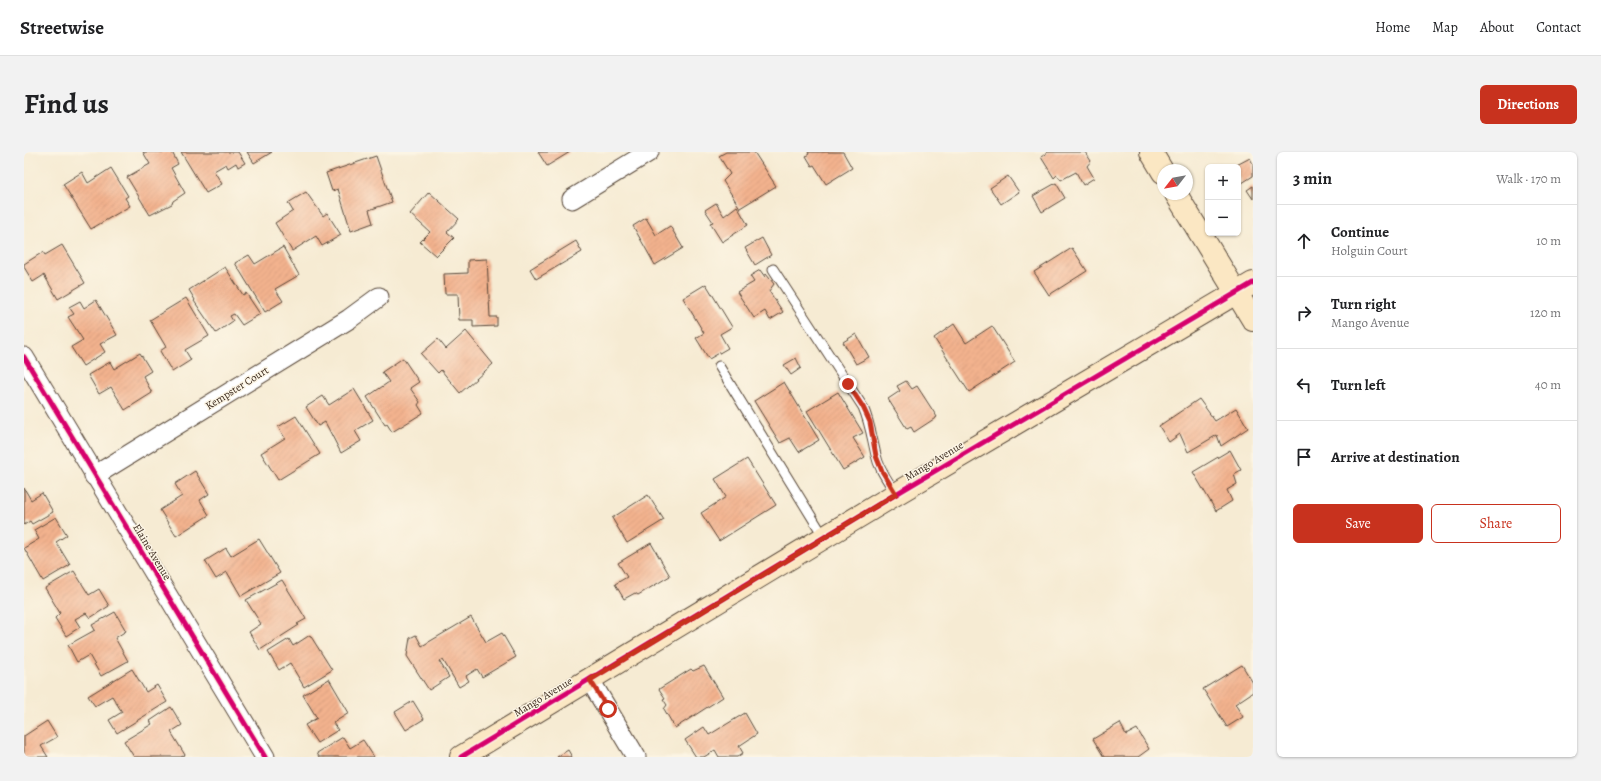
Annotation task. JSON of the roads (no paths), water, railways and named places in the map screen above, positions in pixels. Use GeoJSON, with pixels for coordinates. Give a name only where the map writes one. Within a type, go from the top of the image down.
{"type":"FeatureCollection","features":[{"type":"Feature","properties":{"kind":"street"},"geometry":{"type":"LineString","coordinates":[[572,199],[649,152]]}},
{"type":"Feature","properties":{"kind":"street"},"geometry":{"type":"LineString","coordinates":[[1151,152],[1158,164]]}},
{"type":"Feature","properties":{"kind":"street"},"geometry":{"type":"LineString","coordinates":[[1180,200],[1245,288],[1253,320]]}},
{"type":"Feature","properties":{"kind":"street","name":"Mango Avenue"},"geometry":{"type":"LineString","coordinates":[[461,757],[896,494],[1245,288]]}},
{"type":"Feature","properties":{"kind":"street","name":"Kempster Court"},"geometry":{"type":"LineString","coordinates":[[94,476],[349,319],[379,297]]}},
{"type":"Feature","properties":{"kind":"street","name":"Elaine Avenue"},"geometry":{"type":"LineString","coordinates":[[24,357],[94,476],[265,757]]}},
{"type":"Feature","properties":{"kind":"street"},"geometry":{"type":"LineString","coordinates":[[590,680],[636,757]]}},
{"type":"Feature","properties":{"kind":"lane"},"geometry":{"type":"LineString","coordinates":[[773,269],[863,407],[870,422],[876,456],[882,471],[896,494]]}},
{"type":"Feature","properties":{"kind":"lane"},"geometry":{"type":"LineString","coordinates":[[719,366],[825,538]]}}]}
